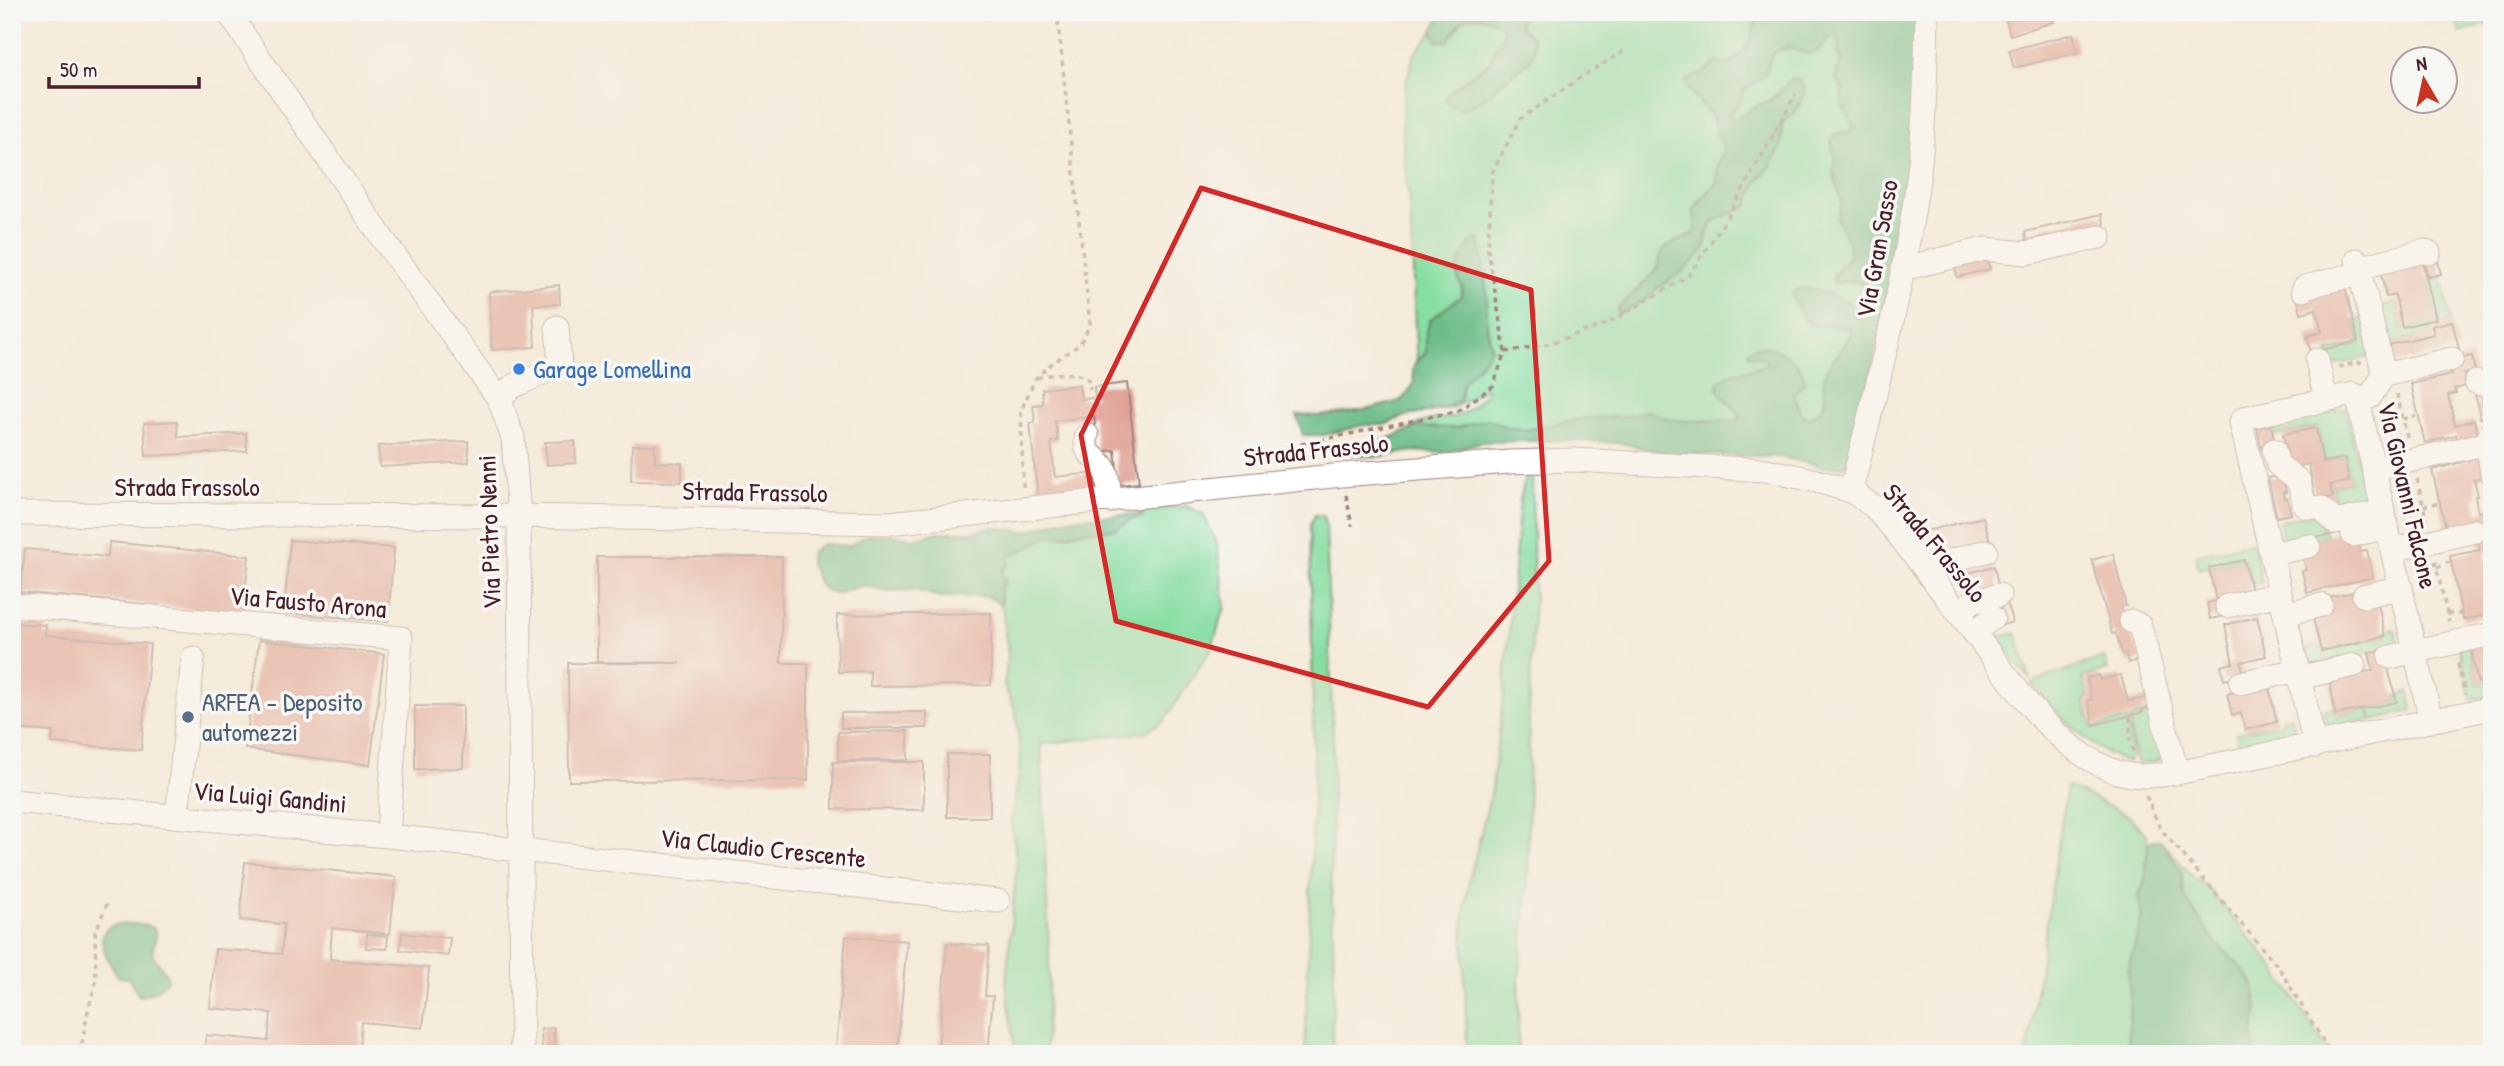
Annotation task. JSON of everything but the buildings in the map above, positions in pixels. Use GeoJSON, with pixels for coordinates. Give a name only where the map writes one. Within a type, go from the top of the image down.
{"type":"FeatureCollection","features":[{"type":"Feature","properties":{"kind":"street","name":"Via Pietro Nenni"},"geometry":{"type":"LineString","coordinates":[[228,12],[385,242],[499,399],[513,438],[519,516],[522,1054]]}},
{"type":"Feature","properties":{"kind":"street","name":"Via Gran Sasso"},"geometry":{"type":"LineString","coordinates":[[1851,491],[1890,334],[1919,173],[1926,87],[1927,12]]}},
{"type":"Feature","properties":{"kind":"street"},"geometry":{"type":"LineString","coordinates":[[1902,269],[1985,249],[2026,253],[2101,237]]}},
{"type":"Feature","properties":{"kind":"street"},"geometry":{"type":"LineString","coordinates":[[2303,290],[2358,267],[2424,251],[2429,253]]}},
{"type":"Feature","properties":{"kind":"street"},"geometry":{"type":"LineString","coordinates":[[2358,267],[2362,316],[2384,375]]}},
{"type":"Feature","properties":{"kind":"street"},"geometry":{"type":"LineString","coordinates":[[499,399],[512,387],[560,365],[557,327]]}},
{"type":"Feature","properties":{"kind":"street"},"geometry":{"type":"LineString","coordinates":[[2358,400],[2371,397],[2384,375],[2452,359]]}},
{"type":"Feature","properties":{"kind":"street"},"geometry":{"type":"LineString","coordinates":[[2317,360],[2326,400]]}},
{"type":"Feature","properties":{"kind":"street","name":"Via Giovanni Falcone"},"geometry":{"type":"LineString","coordinates":[[2315,746],[2241,422],[2244,418],[2353,394],[2358,400],[2431,721]]}},
{"type":"Feature","properties":{"kind":"street"},"geometry":{"type":"LineString","coordinates":[[1087,435],[1087,451],[1105,470],[1110,501]]}},
{"type":"Feature","properties":{"kind":"street"},"geometry":{"type":"LineString","coordinates":[[2374,469],[2483,438],[2487,441],[2492,473]]}},
{"type":"Feature","properties":{"kind":"street"},"geometry":{"type":"LineString","coordinates":[[2274,450],[2278,465],[2299,481],[2307,507],[2321,508],[2335,522],[2385,519]]}},
{"type":"Feature","properties":{"kind":"street","name":"Strada Frassolo"},"geometry":{"type":"LineString","coordinates":[[12,514],[519,516],[890,523],[1342,475],[1509,462],[1574,460],[1766,470],[1851,491],[1872,506],[1896,532],[2032,709],[2065,741],[2110,770],[2138,776],[2177,773],[2492,708]]}},
{"type":"Feature","properties":{"kind":"street"},"geometry":{"type":"LineString","coordinates":[[2353,535],[2385,519]]}},
{"type":"Feature","properties":{"kind":"street"},"geometry":{"type":"LineString","coordinates":[[2394,557],[2473,539]]}},
{"type":"Feature","properties":{"kind":"street"},"geometry":{"type":"LineString","coordinates":[[2271,554],[2309,546]]}},
{"type":"Feature","properties":{"kind":"street"},"geometry":{"type":"LineString","coordinates":[[1928,574],[1943,563],[1986,551]]}},
{"type":"Feature","properties":{"kind":"street"},"geometry":{"type":"LineString","coordinates":[[2364,596],[2401,587]]}},
{"type":"Feature","properties":{"kind":"street"},"geometry":{"type":"LineString","coordinates":[[1959,613],[1972,602],[1999,595]]}},
{"type":"Feature","properties":{"kind":"street","name":"Via Fausto Arona"},"geometry":{"type":"LineString","coordinates":[[12,604],[401,638],[388,836]]}},
{"type":"Feature","properties":{"kind":"street"},"geometry":{"type":"LineString","coordinates":[[2227,606],[2321,605]]}},
{"type":"Feature","properties":{"kind":"street"},"geometry":{"type":"LineString","coordinates":[[1974,632],[1993,618]]}},
{"type":"Feature","properties":{"kind":"street"},"geometry":{"type":"LineString","coordinates":[[2132,621],[2140,626],[2142,679],[2177,773]]}},
{"type":"Feature","properties":{"kind":"street"},"geometry":{"type":"LineString","coordinates":[[2390,657],[2414,644],[2490,627]]}},
{"type":"Feature","properties":{"kind":"street"},"geometry":{"type":"LineString","coordinates":[[177,816],[193,658]]}},
{"type":"Feature","properties":{"kind":"street"},"geometry":{"type":"LineString","coordinates":[[2245,676],[2354,665]]}},
{"type":"Feature","properties":{"kind":"street","name":"Via Luigi Gandini"},"geometry":{"type":"LineString","coordinates":[[12,801],[522,850]]}},
{"type":"Feature","properties":{"kind":"street","name":"Via Claudio Crescente"},"geometry":{"type":"LineString","coordinates":[[522,850],[998,901]]}},
{"type":"Feature","properties":{"kind":"path"},"geometry":{"type":"LineString","coordinates":[[1024,510],[1021,411],[1035,379],[1048,366],[1080,344],[1090,324],[1057,12]]}},
{"type":"Feature","properties":{"kind":"path"},"geometry":{"type":"LineString","coordinates":[[1265,484],[1273,465],[1288,447],[1458,411],[1493,386],[1505,352],[1488,249],[1492,173],[1520,119],[1626,50]]}},
{"type":"Feature","properties":{"kind":"path"},"geometry":{"type":"LineString","coordinates":[[1505,352],[1544,345],[1607,324],[1688,276],[1727,218],[1796,94]]}},
{"type":"Feature","properties":{"kind":"path"},"geometry":{"type":"LineString","coordinates":[[1035,379],[1078,374],[1088,380],[1090,390]]}},
{"type":"Feature","properties":{"kind":"path"},"geometry":{"type":"LineString","coordinates":[[2403,419],[2416,416]]}},
{"type":"Feature","properties":{"kind":"path"},"geometry":{"type":"LineString","coordinates":[[1342,475],[1352,526]]}},
{"type":"Feature","properties":{"kind":"path"},"geometry":{"type":"LineString","coordinates":[[2423,506],[2437,503]]}},
{"type":"Feature","properties":{"kind":"path"},"geometry":{"type":"LineString","coordinates":[[2437,568],[2449,562]]}},
{"type":"Feature","properties":{"kind":"path"},"geometry":{"type":"LineString","coordinates":[[2447,614],[2461,614]]}},
{"type":"Feature","properties":{"kind":"path"},"geometry":{"type":"LineString","coordinates":[[2130,717],[2130,739],[2138,776],[2160,828],[2271,959],[2331,1054]]}},
{"type":"Feature","properties":{"kind":"path"},"geometry":{"type":"LineString","coordinates":[[80,1054],[96,981],[95,933],[107,904]]}},
{"type":"Feature","properties":{"kind":"highlighted area"},"geometry":{"type":"Polygon","coordinates":[[[1201,188],[1531,290],[1549,561],[1428,707],[1116,621],[1081,435],[1201,188]]]}},
{"type":"Feature","properties":{"kind":"green space"},"geometry":{"type":"Polygon","coordinates":[[[1442,12],[1523,12],[1520,26],[1533,38],[1534,53],[1530,60],[1479,102],[1462,110],[1450,106],[1445,99],[1447,94],[1489,62],[1504,32],[1497,23],[1478,16],[1466,18],[1461,22],[1448,41],[1437,41],[1433,31],[1442,12]]]}},
{"type":"Feature","properties":{"kind":"green space"},"geometry":{"type":"Polygon","coordinates":[[[1523,12],[1763,12],[1741,53],[1727,64],[1716,62],[1704,73],[1692,78],[1688,89],[1713,118],[1716,134],[1725,148],[1718,166],[1717,182],[1698,202],[1696,232],[1667,246],[1656,271],[1618,309],[1642,302],[1657,288],[1677,276],[1704,250],[1714,221],[1748,206],[1757,181],[1771,166],[1781,147],[1782,123],[1798,108],[1804,97],[1804,91],[1796,78],[1766,103],[1755,106],[1741,117],[1729,119],[1747,87],[1764,74],[1772,55],[1786,49],[1809,54],[1830,37],[1838,35],[1838,56],[1844,55],[1836,73],[1854,129],[1848,133],[1841,132],[1831,144],[1835,156],[1833,172],[1842,203],[1837,218],[1850,255],[1834,274],[1834,283],[1854,281],[1867,285],[1868,311],[1865,319],[1854,317],[1850,303],[1817,289],[1796,290],[1794,299],[1809,324],[1847,327],[1851,332],[1846,344],[1827,369],[1823,404],[1816,413],[1808,417],[1801,415],[1794,393],[1803,384],[1798,365],[1768,348],[1761,357],[1768,362],[1729,375],[1718,383],[1719,391],[1740,416],[1740,419],[1736,420],[1680,421],[1649,411],[1621,417],[1585,418],[1526,430],[1506,427],[1488,419],[1457,428],[1413,428],[1428,421],[1461,414],[1488,391],[1485,389],[1455,407],[1413,415],[1445,408],[1460,401],[1462,384],[1491,348],[1479,240],[1462,284],[1461,296],[1426,333],[1426,352],[1419,360],[1417,358],[1402,115],[1408,76],[1415,53],[1433,31],[1435,37],[1448,41],[1464,19],[1481,17],[1492,20],[1504,32],[1489,62],[1454,88],[1445,99],[1447,102],[1479,102],[1530,60],[1533,38],[1520,26],[1523,12]]]}},
{"type":"Feature","properties":{"kind":"green space"},"geometry":{"type":"Polygon","coordinates":[[[1763,12],[1920,12],[1915,158],[1853,460],[1842,466],[1824,467],[1782,457],[1665,453],[1620,443],[1569,440],[1481,442],[1443,453],[1414,451],[1374,457],[1346,453],[1356,445],[1385,440],[1417,427],[1457,428],[1488,419],[1506,427],[1526,430],[1585,418],[1621,417],[1649,411],[1680,421],[1740,419],[1740,415],[1719,391],[1718,383],[1729,376],[1767,363],[1766,359],[1749,355],[1748,351],[1755,347],[1773,349],[1798,366],[1805,382],[1794,393],[1799,412],[1805,417],[1820,412],[1824,403],[1825,374],[1851,332],[1847,327],[1809,324],[1796,306],[1792,292],[1807,288],[1829,294],[1850,303],[1853,317],[1865,319],[1868,308],[1867,285],[1854,281],[1833,283],[1833,278],[1850,255],[1849,245],[1837,218],[1842,203],[1833,172],[1835,156],[1831,140],[1837,133],[1848,133],[1854,128],[1843,106],[1843,88],[1836,78],[1843,56],[1838,56],[1838,35],[1829,38],[1814,53],[1805,54],[1790,48],[1779,50],[1772,55],[1765,75],[1744,90],[1739,103],[1731,111],[1730,119],[1741,117],[1755,106],[1766,103],[1792,78],[1796,78],[1803,85],[1805,92],[1796,112],[1782,123],[1781,147],[1771,166],[1757,181],[1748,206],[1714,221],[1704,250],[1680,274],[1657,288],[1650,297],[1617,315],[1618,309],[1656,271],[1663,250],[1694,235],[1694,209],[1717,182],[1718,166],[1724,148],[1716,134],[1713,118],[1688,89],[1686,81],[1704,73],[1716,62],[1727,64],[1738,56],[1749,42],[1756,21],[1763,12]]]}},
{"type":"Feature","properties":{"kind":"green space"},"geometry":{"type":"Polygon","coordinates":[[[2453,12],[2492,12],[2492,23],[2460,33],[2453,12]]]}},
{"type":"Feature","properties":{"kind":"green space"},"geometry":{"type":"Polygon","coordinates":[[[1475,239],[1479,240],[1480,244],[1491,348],[1462,384],[1460,400],[1445,408],[1402,417],[1384,425],[1363,425],[1324,435],[1303,435],[1297,415],[1320,416],[1366,410],[1400,401],[1408,393],[1414,383],[1413,370],[1417,358],[1419,360],[1426,352],[1426,333],[1430,320],[1461,296],[1463,287],[1458,278],[1458,267],[1465,251],[1475,239]]]}},
{"type":"Feature","properties":{"kind":"green space"},"geometry":{"type":"Polygon","coordinates":[[[2442,276],[2451,320],[2430,325],[2432,333],[2388,344],[2379,309],[2381,306],[2395,303],[2401,329],[2437,320],[2428,279],[2442,276]]]}},
{"type":"Feature","properties":{"kind":"green space"},"geometry":{"type":"Polygon","coordinates":[[[2366,318],[2376,355],[2331,366],[2328,352],[2360,343],[2354,321],[2366,318]]]}},
{"type":"Feature","properties":{"kind":"green space"},"geometry":{"type":"Polygon","coordinates":[[[2344,408],[2366,500],[2335,507],[2332,486],[2350,482],[2345,457],[2324,461],[2317,427],[2274,435],[2272,425],[2344,408]]]}},
{"type":"Feature","properties":{"kind":"green space"},"geometry":{"type":"Polygon","coordinates":[[[1527,474],[1532,476],[1534,600],[1529,715],[1528,878],[1519,983],[1518,1054],[1467,1054],[1463,923],[1469,881],[1491,793],[1504,693],[1520,499],[1527,474]]]}},
{"type":"Feature","properties":{"kind":"green space"},"geometry":{"type":"Polygon","coordinates":[[[1186,506],[1203,514],[1217,543],[1225,607],[1211,649],[1164,721],[1145,732],[1041,744],[1049,952],[1045,1054],[1016,1054],[1006,983],[1017,863],[1011,821],[1021,762],[1016,712],[1004,686],[1008,656],[1000,589],[1005,583],[1001,571],[1009,563],[1009,555],[1024,550],[1048,535],[1063,536],[1083,531],[1115,529],[1132,519],[1142,517],[1139,514],[1144,511],[1186,506]]]}},
{"type":"Feature","properties":{"kind":"green space"},"geometry":{"type":"Polygon","coordinates":[[[2314,513],[2327,535],[2284,545],[2279,521],[2314,513]]]}},
{"type":"Feature","properties":{"kind":"green space"},"geometry":{"type":"Polygon","coordinates":[[[1139,514],[1143,517],[1132,519],[1115,529],[1048,535],[1031,547],[1009,555],[1009,563],[1001,573],[1005,581],[1000,589],[1001,605],[987,596],[939,597],[915,590],[886,591],[864,585],[836,594],[821,587],[810,566],[810,553],[822,544],[849,546],[868,535],[890,534],[914,539],[937,532],[972,532],[993,527],[1027,532],[1076,518],[1139,514]]]}},
{"type":"Feature","properties":{"kind":"green space"},"geometry":{"type":"Polygon","coordinates":[[[1315,515],[1323,516],[1326,527],[1333,745],[1331,866],[1334,1054],[1305,1054],[1314,772],[1310,524],[1315,515]]]}},
{"type":"Feature","properties":{"kind":"green space"},"geometry":{"type":"Polygon","coordinates":[[[2253,542],[2262,582],[2252,585],[2245,559],[2199,569],[2196,555],[2253,542]]]}},
{"type":"Feature","properties":{"kind":"green space"},"geometry":{"type":"Polygon","coordinates":[[[2395,628],[2399,646],[2311,665],[2307,648],[2319,645],[2321,651],[2386,636],[2386,631],[2395,628]]]}},
{"type":"Feature","properties":{"kind":"green space"},"geometry":{"type":"Polygon","coordinates":[[[2016,633],[2030,679],[1995,638],[2016,633]]]}},
{"type":"Feature","properties":{"kind":"green space"},"geometry":{"type":"Polygon","coordinates":[[[2469,644],[2478,684],[2492,682],[2492,695],[2471,699],[2459,647],[2469,644]]]}},
{"type":"Feature","properties":{"kind":"green space"},"geometry":{"type":"Polygon","coordinates":[[[2104,657],[2108,670],[2083,677],[2089,698],[2085,700],[2092,728],[2127,719],[2132,757],[2127,762],[2087,740],[2031,683],[2104,657]]]}},
{"type":"Feature","properties":{"kind":"green space"},"geometry":{"type":"Polygon","coordinates":[[[2408,691],[2413,705],[2411,711],[2372,720],[2369,708],[2398,702],[2397,696],[2408,691]]]}},
{"type":"Feature","properties":{"kind":"green space"},"geometry":{"type":"Polygon","coordinates":[[[2333,708],[2335,716],[2368,708],[2371,720],[2332,728],[2326,724],[2323,711],[2333,708]]]}},
{"type":"Feature","properties":{"kind":"green space"},"geometry":{"type":"Polygon","coordinates":[[[2156,712],[2163,757],[2154,762],[2139,764],[2133,749],[2131,718],[2156,712]]]}},
{"type":"Feature","properties":{"kind":"green space"},"geometry":{"type":"Polygon","coordinates":[[[2292,717],[2295,729],[2291,735],[2239,746],[2236,733],[2282,723],[2282,719],[2292,717]]]}},
{"type":"Feature","properties":{"kind":"green space"},"geometry":{"type":"Polygon","coordinates":[[[2067,786],[2129,816],[2146,835],[2148,843],[2145,882],[2139,895],[2142,918],[2128,970],[2128,1054],[2027,1054],[2067,786]]]}},
{"type":"Feature","properties":{"kind":"green space"},"geometry":{"type":"Polygon","coordinates":[[[2161,841],[2194,878],[2205,885],[2272,964],[2330,1054],[2255,1054],[2253,1033],[2258,1008],[2253,984],[2242,968],[2216,943],[2188,903],[2184,895],[2181,871],[2161,841]]]}},
{"type":"Feature","properties":{"kind":"green space"},"geometry":{"type":"Polygon","coordinates":[[[2161,841],[2181,871],[2184,895],[2188,903],[2216,943],[2242,968],[2253,984],[2258,1008],[2253,1033],[2255,1054],[2128,1054],[2128,970],[2142,918],[2139,895],[2145,881],[2148,843],[2161,841]]]}},
{"type":"Feature","properties":{"kind":"green space"},"geometry":{"type":"Polygon","coordinates":[[[117,924],[146,925],[154,929],[156,936],[152,954],[167,975],[167,980],[161,986],[151,993],[139,996],[129,978],[119,977],[107,957],[102,941],[107,929],[117,924]]]}},
{"type":"Feature","properties":{"kind":"place","name":"Garage Lomellina"},"geometry":{"type":"Point","coordinates":[519,369]}},
{"type":"Feature","properties":{"kind":"place","name":"ARFEA - Deposito automezzi"},"geometry":{"type":"Point","coordinates":[188,717]}}]}
